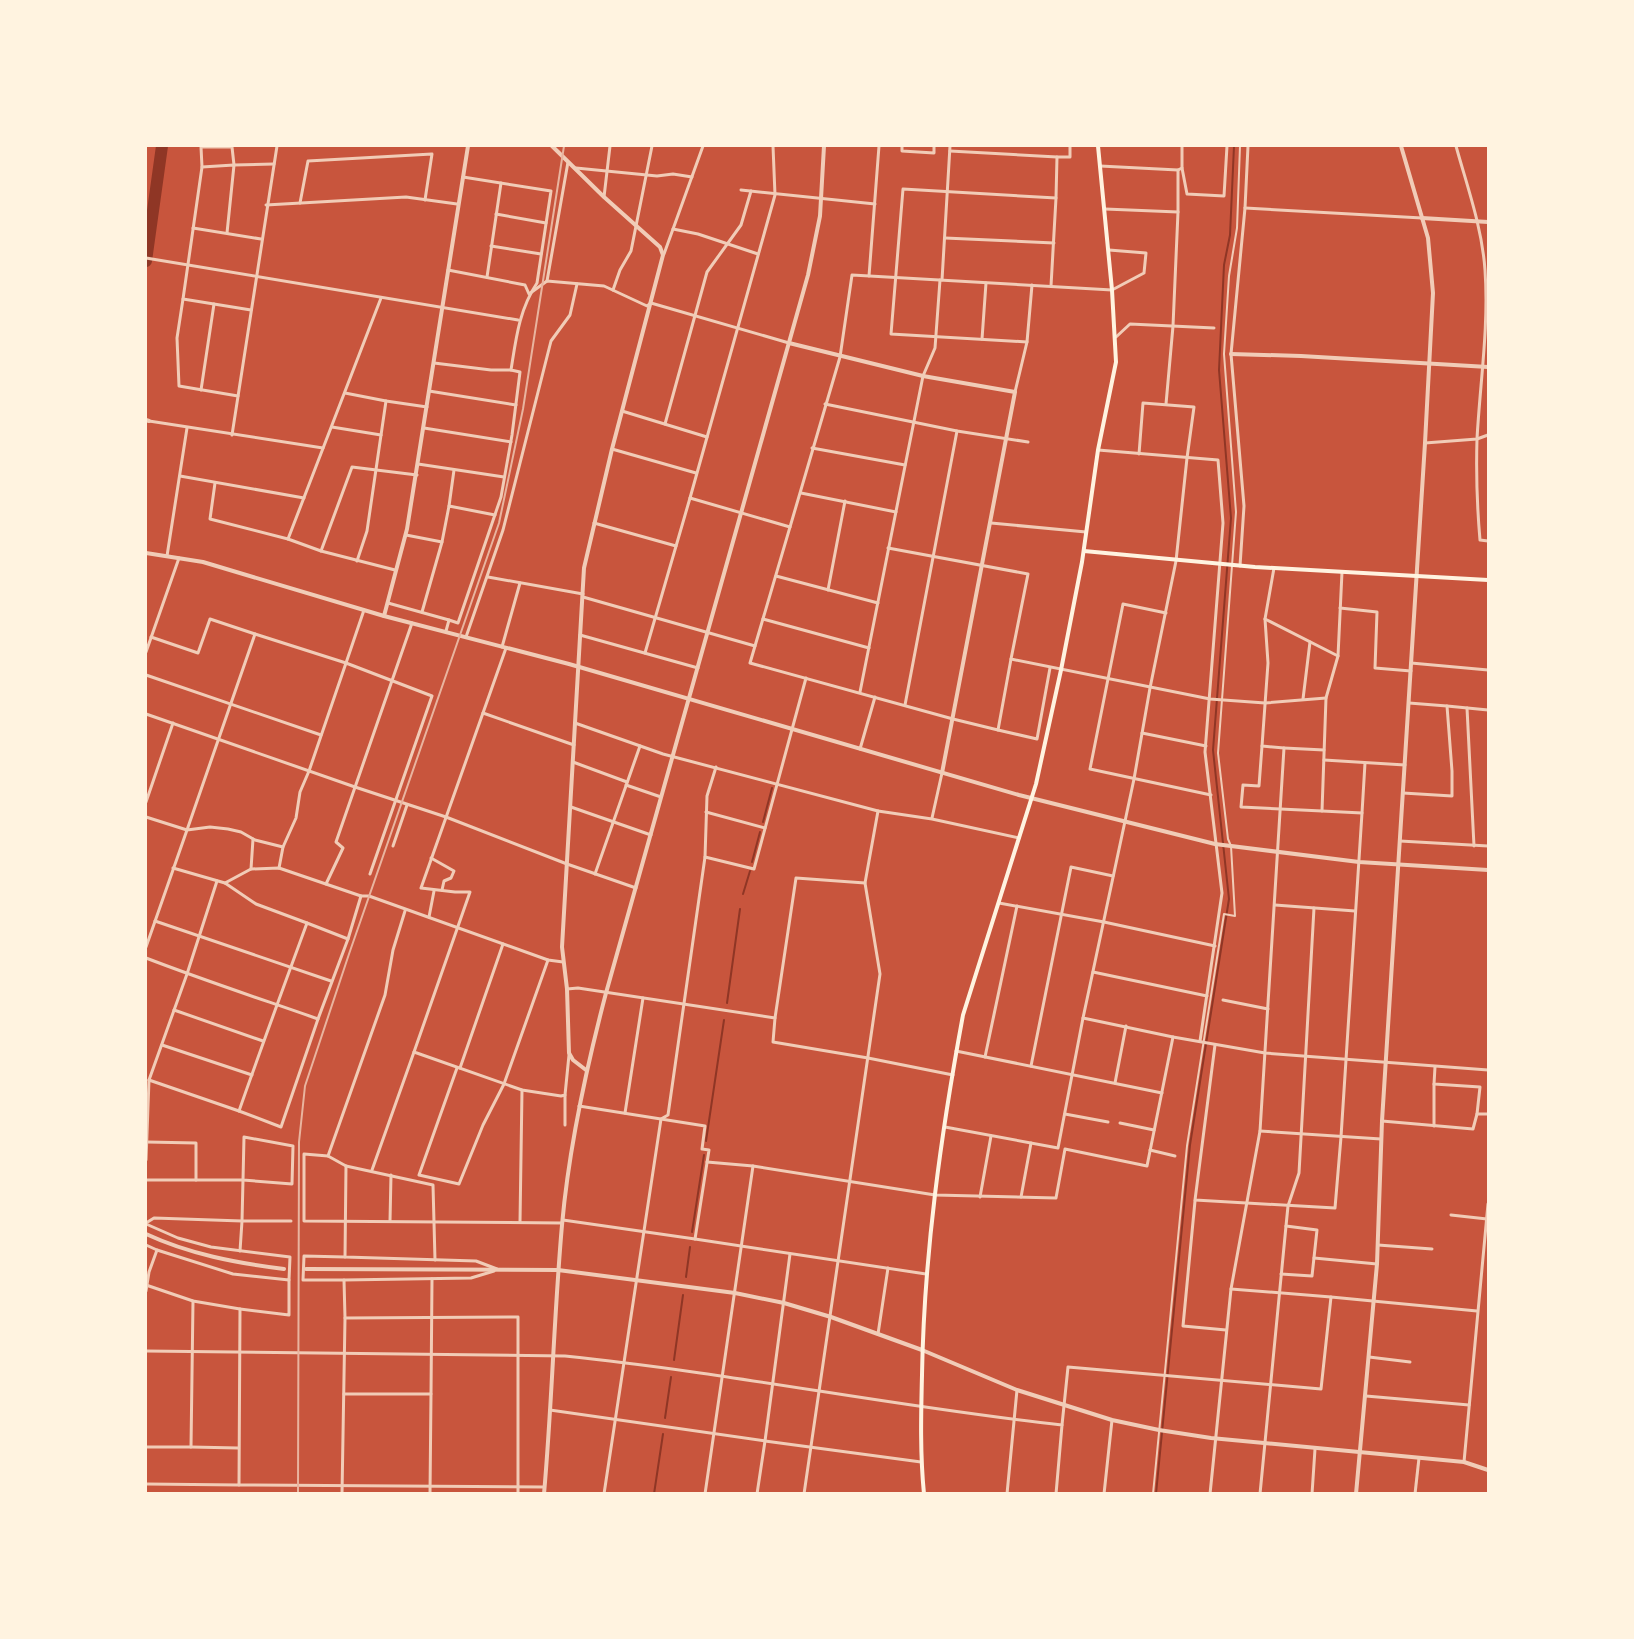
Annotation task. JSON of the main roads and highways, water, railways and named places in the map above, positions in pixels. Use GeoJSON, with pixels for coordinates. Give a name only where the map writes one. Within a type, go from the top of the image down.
{"type":"FeatureCollection","features":[{"type":"Feature","properties":{"kind":"main road"},"geometry":{"type":"LineString","coordinates":[[924,1494],[921,1462],[921,1407],[926,1274],[934,1195],[956,1051],[963,1015],[1032,798],[1061,670],[1084,551],[1098,450],[1116,362],[1109,250],[1098,146]]}},
{"type":"Feature","properties":{"kind":"main road"},"geometry":{"type":"LineString","coordinates":[[1084,551],[1240,566],[1488,580]]}},
{"type":"Feature","properties":{"kind":"waterway"},"geometry":{"type":"LineString","coordinates":[[146,261],[162,146]]}},
{"type":"Feature","properties":{"kind":"waterway"},"geometry":{"type":"LineString","coordinates":[[1156,1494],[1190,1145],[1229,899],[1213,750],[1231,518],[1219,370],[1224,265],[1230,235],[1234,146]]}},
{"type":"Feature","properties":{"kind":"waterway"},"geometry":{"type":"LineString","coordinates":[[763,822],[772,788]]}},
{"type":"Feature","properties":{"kind":"waterway"},"geometry":{"type":"LineString","coordinates":[[752,862],[760,832]]}},
{"type":"Feature","properties":{"kind":"waterway"},"geometry":{"type":"LineString","coordinates":[[743,894],[750,871]]}},
{"type":"Feature","properties":{"kind":"waterway"},"geometry":{"type":"LineString","coordinates":[[727,1003],[740,909]]}},
{"type":"Feature","properties":{"kind":"waterway"},"geometry":{"type":"LineString","coordinates":[[706,1141],[724,1020]]}},
{"type":"Feature","properties":{"kind":"waterway"},"geometry":{"type":"LineString","coordinates":[[692,1232],[704,1155]]}},
{"type":"Feature","properties":{"kind":"waterway"},"geometry":{"type":"LineString","coordinates":[[686,1277],[690,1247]]}},
{"type":"Feature","properties":{"kind":"waterway"},"geometry":{"type":"LineString","coordinates":[[674,1360],[683,1295]]}},
{"type":"Feature","properties":{"kind":"waterway"},"geometry":{"type":"LineString","coordinates":[[665,1418],[671,1377]]}},
{"type":"Feature","properties":{"kind":"waterway"},"geometry":{"type":"LineString","coordinates":[[654,1494],[663,1434]]}},
{"type":"Feature","properties":{"kind":"railway"},"geometry":{"type":"LineString","coordinates":[[298,1494],[299,1142],[305,1086],[499,523],[523,409],[564,146]]}}]}
